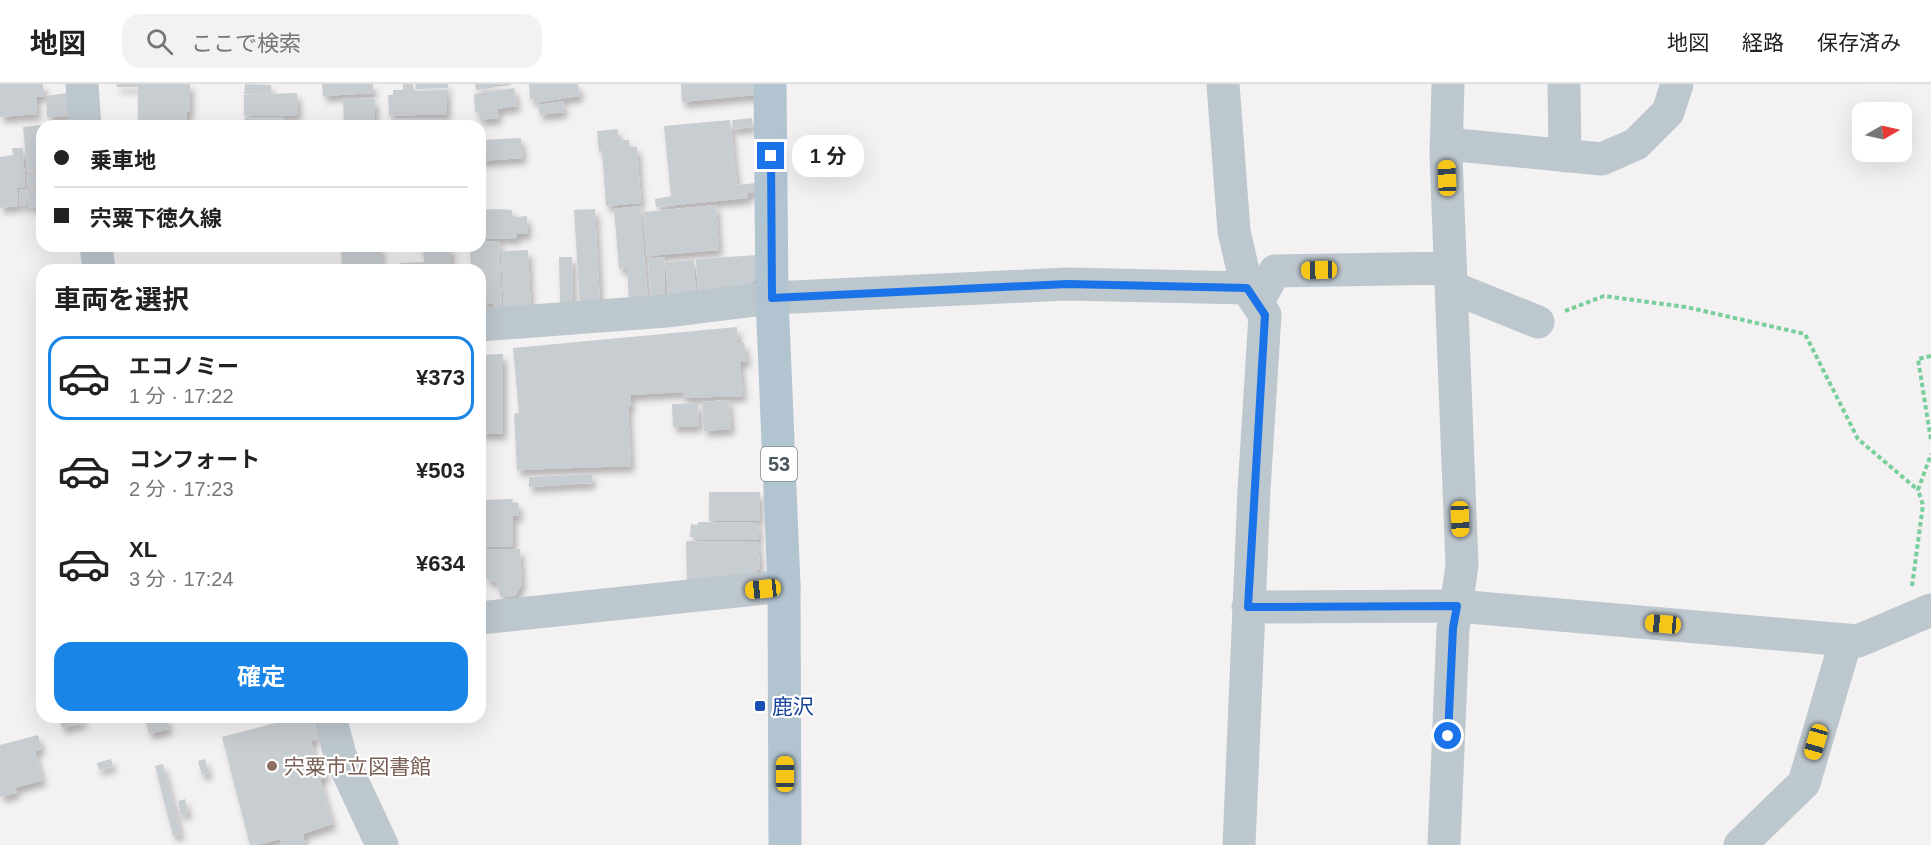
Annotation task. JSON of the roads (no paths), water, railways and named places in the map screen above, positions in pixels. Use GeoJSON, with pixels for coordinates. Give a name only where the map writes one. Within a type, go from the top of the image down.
{"type":"FeatureCollection","features":[{"type":"Feature","properties":{"kind":"main road","name":"53"},"geometry":{"type":"LineString","coordinates":[[770,84],[772,298],[784,586],[785,845]]}},
{"type":"Feature","properties":{"kind":"street"},"geometry":{"type":"LineString","coordinates":[[82,84],[85,120]]}},
{"type":"Feature","properties":{"kind":"street"},"geometry":{"type":"LineString","coordinates":[[1223,84],[1234,231],[1252,296],[1265,315],[1248,607],[1239,845]]}},
{"type":"Feature","properties":{"kind":"street"},"geometry":{"type":"LineString","coordinates":[[1444,845],[1453,628],[1462,565],[1446,144],[1448,84]]}},
{"type":"Feature","properties":{"kind":"street"},"geometry":{"type":"LineString","coordinates":[[1564,84],[1565,156]]}},
{"type":"Feature","properties":{"kind":"street"},"geometry":{"type":"LineString","coordinates":[[1446,144],[1602,159],[1636,144],[1668,112],[1677,84]]}},
{"type":"Feature","properties":{"kind":"street"},"geometry":{"type":"LineString","coordinates":[[1252,296],[1275,271],[1451,278],[1538,322]]}},
{"type":"Feature","properties":{"kind":"street"},"geometry":{"type":"LineString","coordinates":[[486,325],[666,310],[772,298],[1067,284],[1252,296]]}},
{"type":"Feature","properties":{"kind":"street"},"geometry":{"type":"LineString","coordinates":[[486,617],[784,586]]}},
{"type":"Feature","properties":{"kind":"street"},"geometry":{"type":"LineString","coordinates":[[1248,607],[1457,606],[1846,640],[1858,640],[1919,615]]}},
{"type":"Feature","properties":{"kind":"street"},"geometry":{"type":"LineString","coordinates":[[1740,845],[1804,783],[1846,640]]}},
{"type":"Feature","properties":{"kind":"street"},"geometry":{"type":"LineString","coordinates":[[332,723],[340,755],[382,845]]}},
{"type":"Feature","properties":{"kind":"place","name":"鹿沢"},"geometry":{"type":"Point","coordinates":[760,706]}},
{"type":"Feature","properties":{"kind":"place","name":"宍粟市立図書館"},"geometry":{"type":"Point","coordinates":[272,766]}}]}
